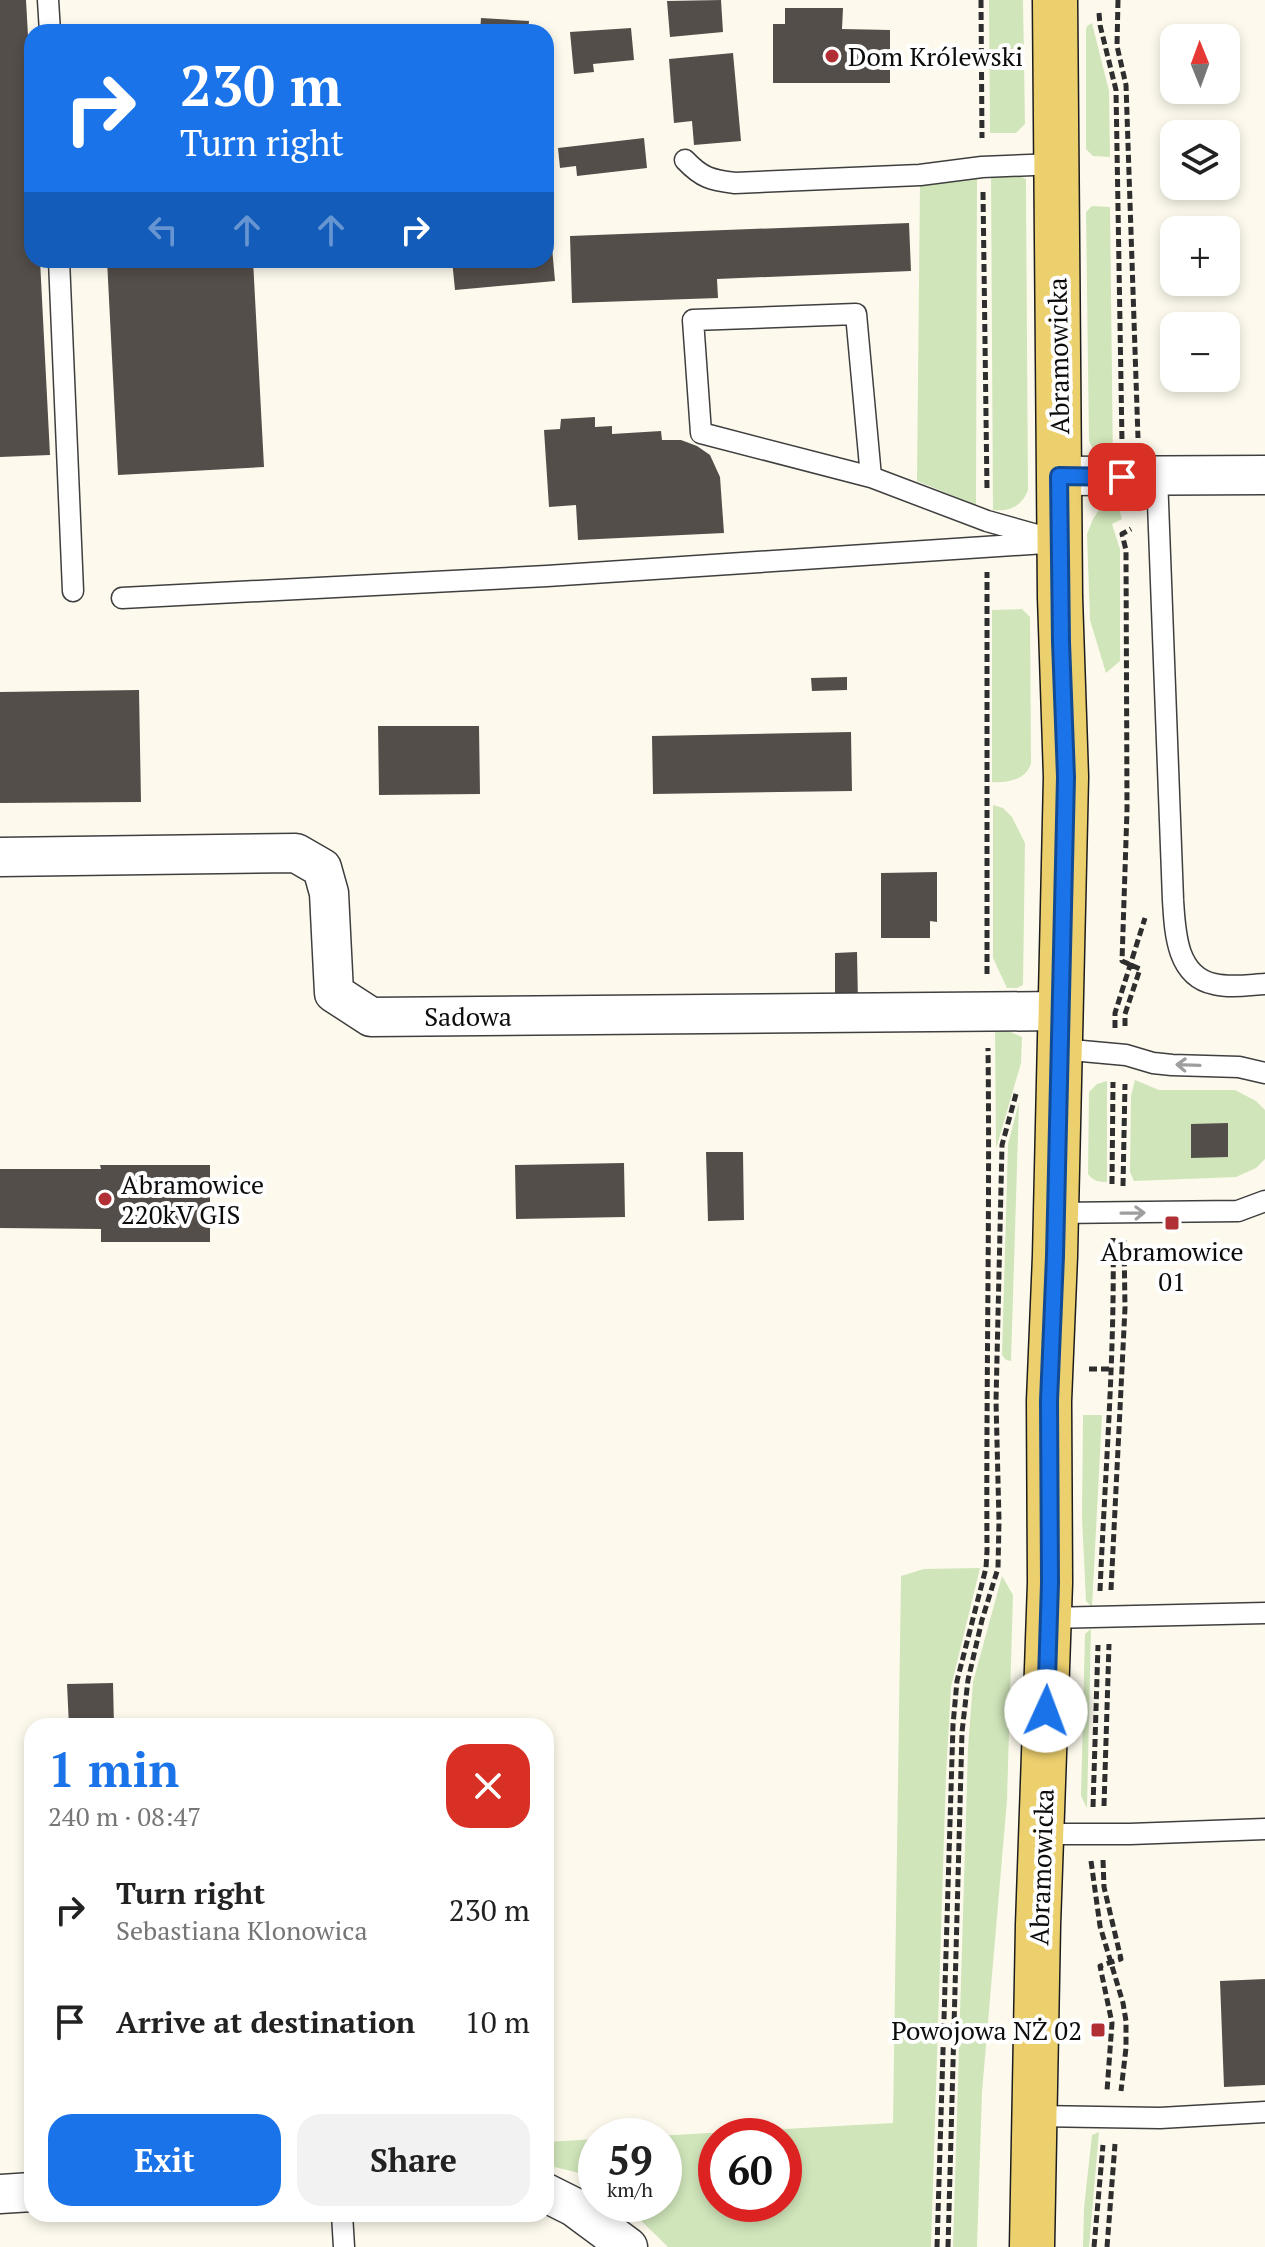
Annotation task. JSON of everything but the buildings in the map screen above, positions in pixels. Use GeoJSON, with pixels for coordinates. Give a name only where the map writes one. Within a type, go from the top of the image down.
{"type":"FeatureCollection","features":[{"type":"Feature","properties":{"kind":"main road","name":"Abramowicka"},"geometry":{"type":"LineString","coordinates":[[1032,2247],[1038,1925],[1049,1618],[1049,1401],[1066,777],[1059,476],[1055,0]]}},
{"type":"Feature","properties":{"kind":"street"},"geometry":{"type":"LineString","coordinates":[[1059,476],[1265,475]]}},
{"type":"Feature","properties":{"kind":"street","name":"Sadowa"},"geometry":{"type":"LineString","coordinates":[[0,857],[296,853],[322,868],[329,893],[334,993],[371,1017],[988,1012],[1060,1030]]}},
{"type":"Feature","properties":{"kind":"street"},"geometry":{"type":"LineString","coordinates":[[0,2194],[24,2192]]}},
{"type":"Feature","properties":{"kind":"street"},"geometry":{"type":"LineString","coordinates":[[554,2197],[584,2214],[628,2247]]}},
{"type":"Feature","properties":{"kind":"lane"},"geometry":{"type":"LineString","coordinates":[[48,0],[50,24]]}},
{"type":"Feature","properties":{"kind":"lane"},"geometry":{"type":"LineString","coordinates":[[685,160],[709,179],[735,183],[920,175],[982,167],[1056,164]]}},
{"type":"Feature","properties":{"kind":"lane"},"geometry":{"type":"LineString","coordinates":[[59,268],[73,591]]}},
{"type":"Feature","properties":{"kind":"lane"},"geometry":{"type":"LineString","coordinates":[[871,477],[856,314],[693,320],[701,433],[871,477],[987,521],[1060,542]]}},
{"type":"Feature","properties":{"kind":"lane"},"geometry":{"type":"LineString","coordinates":[[1140,476],[1178,947],[1194,975],[1210,984],[1265,984]]}},
{"type":"Feature","properties":{"kind":"lane"},"geometry":{"type":"LineString","coordinates":[[122,598],[547,576],[1060,542]]}},
{"type":"Feature","properties":{"kind":"lane"},"geometry":{"type":"LineString","coordinates":[[1060,1030],[1120,1054],[1153,1063],[1239,1067],[1265,1073]]}},
{"type":"Feature","properties":{"kind":"lane"},"geometry":{"type":"LineString","coordinates":[[1056,1213],[1238,1211],[1265,1201]]}},
{"type":"Feature","properties":{"kind":"lane"},"geometry":{"type":"LineString","coordinates":[[1049,1618],[1265,1613]]}},
{"type":"Feature","properties":{"kind":"lane"},"geometry":{"type":"LineString","coordinates":[[1042,1834],[1265,1829]]}},
{"type":"Feature","properties":{"kind":"lane"},"geometry":{"type":"LineString","coordinates":[[1036,2116],[1111,2119],[1265,2112]]}},
{"type":"Feature","properties":{"kind":"lane"},"geometry":{"type":"LineString","coordinates":[[342,2222],[344,2247]]}},
{"type":"Feature","properties":{"kind":"path"},"geometry":{"type":"LineString","coordinates":[[981,0],[987,521]]}},
{"type":"Feature","properties":{"kind":"path"},"geometry":{"type":"LineString","coordinates":[[1107,2247],[1112,2023],[1100,1966],[1121,1959],[1104,1887],[1097,1835],[1105,1462],[1118,1213],[1120,1054],[1125,1014],[1140,969],[1122,961],[1127,810],[1126,550],[1122,534],[1142,523],[1126,85],[1117,46],[1118,0]]}},
{"type":"Feature","properties":{"kind":"path"},"geometry":{"type":"LineString","coordinates":[[1099,10],[1116,90],[1140,476],[1130,529],[1135,539]]}},
{"type":"Feature","properties":{"kind":"path"},"geometry":{"type":"LineString","coordinates":[[937,2247],[953,1725],[957,1681],[986,1568],[987,1551],[990,1192],[987,546]]}},
{"type":"Feature","properties":{"kind":"path"},"geometry":{"type":"LineString","coordinates":[[1094,2247],[1111,2119],[1126,2048],[1123,2003],[1100,1926],[1091,1861],[1097,1835],[1104,1617],[1125,1308],[1118,1213],[1120,1054],[1115,1013],[1148,908]]}},
{"type":"Feature","properties":{"kind":"path"},"geometry":{"type":"LineString","coordinates":[[948,2247],[962,1732],[968,1680],[998,1568],[996,1401],[1002,1145],[1018,1086]]}},
{"type":"Feature","properties":{"kind":"green space"},"geometry":{"type":"Polygon","coordinates":[[[989,0],[1023,0],[1025,124],[1016,133],[990,133],[989,0]]]}},
{"type":"Feature","properties":{"kind":"green space"},"geometry":{"type":"Polygon","coordinates":[[[1092,23],[1109,91],[1110,157],[1093,156],[1086,149],[1086,30],[1092,23]]]}},
{"type":"Feature","properties":{"kind":"green space"},"geometry":{"type":"Polygon","coordinates":[[[1017,175],[1026,179],[1028,490],[1015,507],[993,510],[991,177],[1017,175]]]}},
{"type":"Feature","properties":{"kind":"green space"},"geometry":{"type":"Polygon","coordinates":[[[977,177],[976,505],[917,481],[920,183],[977,177]]]}},
{"type":"Feature","properties":{"kind":"green space"},"geometry":{"type":"Polygon","coordinates":[[[1092,206],[1110,207],[1113,465],[1099,456],[1089,441],[1086,212],[1092,206]]]}},
{"type":"Feature","properties":{"kind":"green space"},"geometry":{"type":"Polygon","coordinates":[[[1116,497],[1122,519],[1112,524],[1120,549],[1120,661],[1106,673],[1090,620],[1087,534],[1103,504],[1116,497]]]}},
{"type":"Feature","properties":{"kind":"green space"},"geometry":{"type":"Polygon","coordinates":[[[1022,609],[1030,617],[1031,764],[1025,774],[1015,779],[992,782],[992,610],[1022,609]]]}},
{"type":"Feature","properties":{"kind":"green space"},"geometry":{"type":"Polygon","coordinates":[[[993,805],[1003,808],[1012,817],[1025,843],[1023,985],[1017,988],[1007,988],[993,958],[993,805]]]}},
{"type":"Feature","properties":{"kind":"green space"},"geometry":{"type":"Polygon","coordinates":[[[995,1025],[1022,1037],[1021,1063],[996,1149],[995,1025]]]}},
{"type":"Feature","properties":{"kind":"green space"},"geometry":{"type":"Polygon","coordinates":[[[1135,1080],[1159,1090],[1235,1090],[1256,1101],[1265,1110],[1265,1159],[1256,1168],[1236,1177],[1134,1181],[1130,1172],[1131,1096],[1135,1080]]]}},
{"type":"Feature","properties":{"kind":"green space"},"geometry":{"type":"Polygon","coordinates":[[[1107,1081],[1107,1182],[1096,1181],[1088,1174],[1089,1092],[1097,1084],[1107,1081]]]}},
{"type":"Feature","properties":{"kind":"green space"},"geometry":{"type":"Polygon","coordinates":[[[1019,1102],[1011,1361],[1002,1355],[1008,1144],[1019,1102]]]}},
{"type":"Feature","properties":{"kind":"green space"},"geometry":{"type":"Polygon","coordinates":[[[1083,1415],[1102,1415],[1092,1607],[1086,1601],[1082,1518],[1083,1415]]]}},
{"type":"Feature","properties":{"kind":"green space"},"geometry":{"type":"Polygon","coordinates":[[[980,1568],[951,1687],[931,2247],[668,2247],[642,2222],[682,2222],[682,2135],[698,2134],[698,2222],[802,2222],[802,2128],[893,2123],[901,1576],[924,1569],[980,1568]]]}},
{"type":"Feature","properties":{"kind":"green space"},"geometry":{"type":"Polygon","coordinates":[[[1002,1576],[1013,1595],[1007,1800],[982,2092],[977,2247],[953,2247],[968,1748],[973,1682],[1002,1576]]]}},
{"type":"Feature","properties":{"kind":"green space"},"geometry":{"type":"Polygon","coordinates":[[[1091,1629],[1087,1808],[1081,1796],[1085,1634],[1091,1629]]]}},
{"type":"Feature","properties":{"kind":"green space"},"geometry":{"type":"Polygon","coordinates":[[[1099,2132],[1089,2247],[1083,2247],[1092,2135],[1099,2132]]]}},
{"type":"Feature","properties":{"kind":"green space"},"geometry":{"type":"Polygon","coordinates":[[[578,2140],[578,2173],[554,2167],[554,2142],[578,2140]]]}},
{"type":"Feature","properties":{"kind":"place","name":"Dom Królewski"},"geometry":{"type":"Point","coordinates":[832,56]}},
{"type":"Feature","properties":{"kind":"place","name":"Abramowice 220kV GIS"},"geometry":{"type":"Point","coordinates":[105,1199]}},
{"type":"Feature","properties":{"kind":"place","name":"Abramowice 01"},"geometry":{"type":"Point","coordinates":[1172,1223]}},
{"type":"Feature","properties":{"kind":"place","name":"Powojowa NŻ 02"},"geometry":{"type":"Point","coordinates":[1098,2030]}},
{"type":"Feature","properties":{"kind":"route"},"geometry":{"type":"LineString","coordinates":[[1046,1711],[1050,1583],[1049,1401],[1066,777],[1059,476],[1122,477]]}}]}
